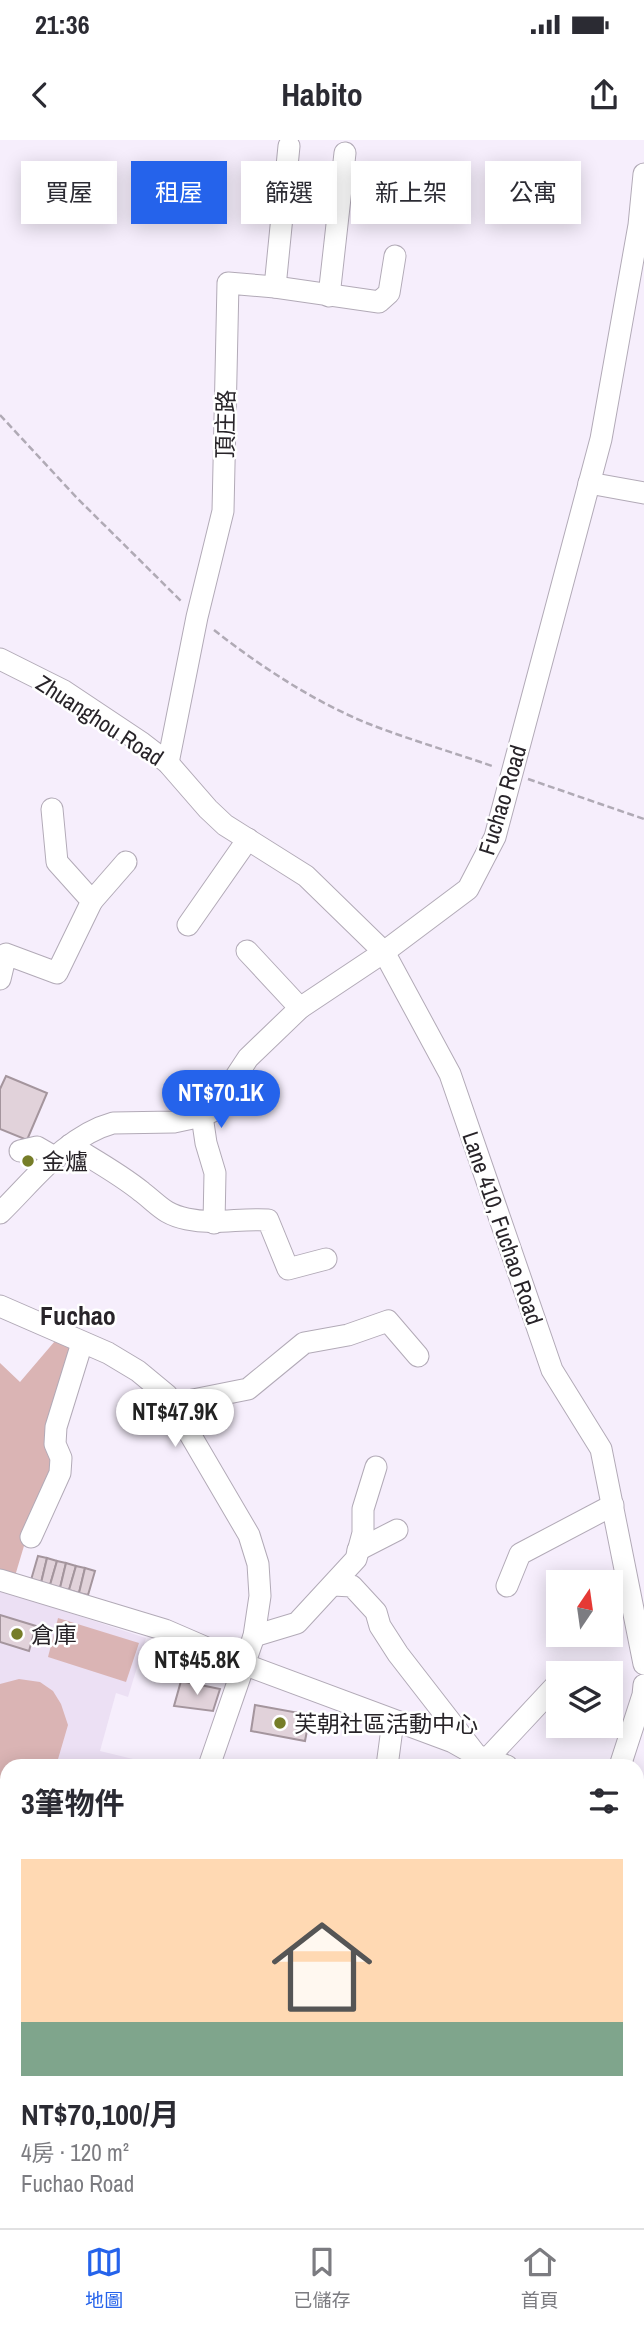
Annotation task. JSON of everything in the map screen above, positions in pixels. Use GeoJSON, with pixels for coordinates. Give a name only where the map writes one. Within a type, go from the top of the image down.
{"type":"FeatureCollection","features":[{"type":"Feature","properties":{"kind":"street"},"geometry":{"type":"LineString","coordinates":[[275,287],[289,146]]}},
{"type":"Feature","properties":{"kind":"street"},"geometry":{"type":"LineString","coordinates":[[329,296],[345,153]]}},
{"type":"Feature","properties":{"kind":"street","name":"Fuchao Road"},"geometry":{"type":"LineString","coordinates":[[202,1116],[213,1111],[248,1058],[300,1008],[384,952],[468,889],[495,837],[601,439],[639,225],[644,174]]}},
{"type":"Feature","properties":{"kind":"street","name":"頂庄路"},"geometry":{"type":"LineString","coordinates":[[168,763],[197,617],[223,511],[228,283],[379,302],[389,293],[395,256]]}},
{"type":"Feature","properties":{"kind":"street"},"geometry":{"type":"LineString","coordinates":[[589,483],[644,493]]}},
{"type":"Feature","properties":{"kind":"street","name":"Zhuanghou Road"},"geometry":{"type":"LineString","coordinates":[[0,659],[64,691],[168,763],[225,825],[306,876],[384,952]]}},
{"type":"Feature","properties":{"kind":"street"},"geometry":{"type":"LineString","coordinates":[[52,809],[57,862],[92,901]]}},
{"type":"Feature","properties":{"kind":"street"},"geometry":{"type":"LineString","coordinates":[[188,925],[248,839]]}},
{"type":"Feature","properties":{"kind":"street"},"geometry":{"type":"LineString","coordinates":[[0,979],[3,952],[57,973],[92,901],[127,862]]}},
{"type":"Feature","properties":{"kind":"street"},"geometry":{"type":"LineString","coordinates":[[247,951],[300,1008]]}},
{"type":"Feature","properties":{"kind":"street","name":"Lane 410, Fuchao Road"},"geometry":{"type":"LineString","coordinates":[[384,952],[450,1073],[551,1370],[601,1449],[644,1664]]}},
{"type":"Feature","properties":{"kind":"street"},"geometry":{"type":"LineString","coordinates":[[0,1213],[74,1140],[113,1123],[174,1122],[202,1116],[206,1143],[215,1173],[214,1223]]}},
{"type":"Feature","properties":{"kind":"street"},"geometry":{"type":"LineString","coordinates":[[20,1151],[37,1147],[63,1152],[142,1192],[162,1210],[186,1219],[214,1223],[244,1218],[268,1220],[288,1269],[326,1259]]}},
{"type":"Feature","properties":{"kind":"street"},"geometry":{"type":"LineString","coordinates":[[0,1306],[108,1353],[138,1371],[167,1395],[249,1535],[258,1564],[260,1596],[254,1636],[212,1759]]}},
{"type":"Feature","properties":{"kind":"street"},"geometry":{"type":"LineString","coordinates":[[173,1404],[248,1389],[304,1343],[348,1335],[388,1321],[418,1356]]}},
{"type":"Feature","properties":{"kind":"street"},"geometry":{"type":"LineString","coordinates":[[31,1536],[60,1473],[61,1458],[55,1444],[56,1427],[82,1343]]}},
{"type":"Feature","properties":{"kind":"street"},"geometry":{"type":"LineString","coordinates":[[254,1636],[297,1623],[356,1559],[363,1532],[363,1509],[376,1467]]}},
{"type":"Feature","properties":{"kind":"street"},"geometry":{"type":"LineString","coordinates":[[507,1586],[520,1555],[613,1506]]}},
{"type":"Feature","properties":{"kind":"street"},"geometry":{"type":"LineString","coordinates":[[358,1550],[397,1531]]}},
{"type":"Feature","properties":{"kind":"street"},"geometry":{"type":"LineString","coordinates":[[0,1580],[165,1630],[246,1665],[453,1742],[488,1759]]}},
{"type":"Feature","properties":{"kind":"street"},"geometry":{"type":"LineString","coordinates":[[333,1585],[352,1586],[376,1612],[380,1626],[398,1654],[489,1759]]}},
{"type":"Feature","properties":{"kind":"street"},"geometry":{"type":"LineString","coordinates":[[622,1759],[644,1685]]}},
{"type":"Feature","properties":{"kind":"street"},"geometry":{"type":"LineString","coordinates":[[491,1759],[546,1697]]}},
{"type":"Feature","properties":{"kind":"street"},"geometry":{"type":"LineString","coordinates":[[388,1759],[393,1721]]}},
{"type":"Feature","properties":{"kind":"path"},"geometry":{"type":"LineString","coordinates":[[0,415],[77,498],[197,617],[251,659],[304,691],[364,721],[644,819]]}},
{"type":"Feature","properties":{"kind":"shaded area"},"geometry":{"type":"Polygon","coordinates":[[[55,1341],[73,1349],[53,1468],[38,1499],[15,1576],[0,1571],[0,1363],[20,1382],[55,1341]]]}},
{"type":"Feature","properties":{"kind":"shaded area"},"geometry":{"type":"Polygon","coordinates":[[[0,1590],[146,1638],[128,1697],[116,1693],[100,1751],[133,1759],[0,1759],[0,1590]]]}},
{"type":"Feature","properties":{"kind":"shaded area"},"geometry":{"type":"Polygon","coordinates":[[[58,1618],[139,1643],[126,1682],[48,1657],[58,1618]]]}},
{"type":"Feature","properties":{"kind":"shaded area"},"geometry":{"type":"Polygon","coordinates":[[[19,1679],[40,1682],[53,1691],[68,1725],[58,1759],[0,1759],[0,1684],[19,1679]]]}},
{"type":"Feature","properties":{"kind":"building"},"geometry":{"type":"Polygon","coordinates":[[[6,1076],[47,1093],[27,1140],[0,1129],[0,1089],[6,1076]]]}},
{"type":"Feature","properties":{"kind":"building"},"geometry":{"type":"Polygon","coordinates":[[[38,1556],[47,1558],[41,1583],[31,1580],[38,1556]]]}},
{"type":"Feature","properties":{"kind":"building"},"geometry":{"type":"Polygon","coordinates":[[[47,1558],[57,1561],[50,1585],[41,1583],[47,1558]]]}},
{"type":"Feature","properties":{"kind":"building"},"geometry":{"type":"Polygon","coordinates":[[[57,1561],[66,1563],[60,1588],[50,1585],[57,1561]]]}},
{"type":"Feature","properties":{"kind":"building"},"geometry":{"type":"Polygon","coordinates":[[[66,1563],[76,1566],[69,1590],[60,1588],[66,1563]]]}},
{"type":"Feature","properties":{"kind":"building"},"geometry":{"type":"Polygon","coordinates":[[[76,1566],[85,1568],[79,1593],[69,1590],[76,1566]]]}},
{"type":"Feature","properties":{"kind":"building"},"geometry":{"type":"Polygon","coordinates":[[[85,1568],[95,1571],[88,1595],[79,1593],[85,1568]]]}},
{"type":"Feature","properties":{"kind":"building","name":"倉庫"},"geometry":{"type":"Polygon","coordinates":[[[0,1615],[36,1626],[29,1651],[0,1642],[0,1615]]]}},
{"type":"Feature","properties":{"kind":"building"},"geometry":{"type":"Polygon","coordinates":[[[181,1681],[220,1689],[213,1711],[174,1706],[181,1681]]]}},
{"type":"Feature","properties":{"kind":"building","name":"芙朝社區活動中心"},"geometry":{"type":"Polygon","coordinates":[[[255,1705],[310,1715],[305,1741],[251,1731],[255,1705]]]}},
{"type":"Feature","properties":{"kind":"place","name":"金爐"},"geometry":{"type":"Point","coordinates":[28,1161]}},
{"type":"Feature","properties":{"kind":"place","name":"倉庫"},"geometry":{"type":"Point","coordinates":[17,1634]}},
{"type":"Feature","properties":{"kind":"place","name":"芙朝社區活動中心"},"geometry":{"type":"Point","coordinates":[280,1723]}},
{"type":"Feature","properties":{"kind":"district","name":"Fuchao"},"geometry":{"type":"Point","coordinates":[78,1315]}}]}
